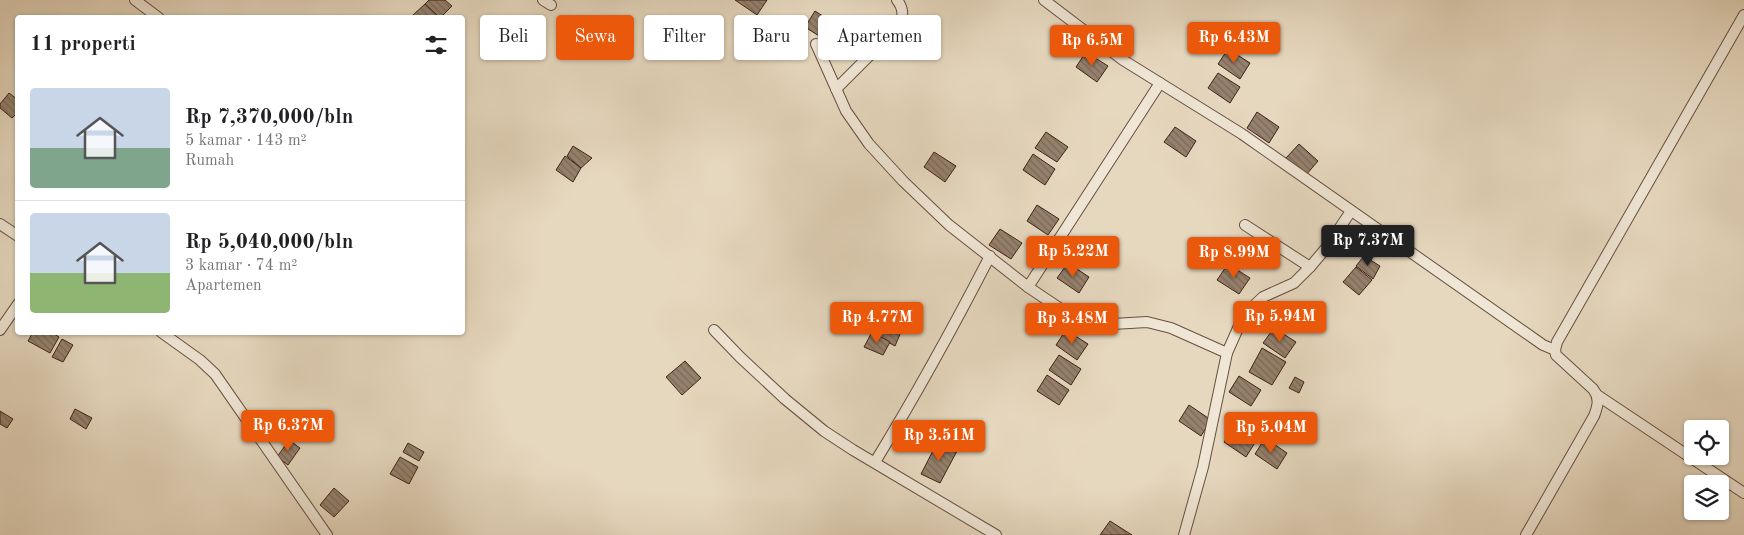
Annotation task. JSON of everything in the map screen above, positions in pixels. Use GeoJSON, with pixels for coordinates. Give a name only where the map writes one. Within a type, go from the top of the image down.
{"type":"FeatureCollection","features":[{"type":"Feature","properties":{"kind":"street"},"geometry":{"type":"LineString","coordinates":[[135,0],[155,15]]}},
{"type":"Feature","properties":{"kind":"street"},"geometry":{"type":"LineString","coordinates":[[836,89],[898,27],[902,21],[903,13],[897,0]]}},
{"type":"Feature","properties":{"kind":"street"},"geometry":{"type":"LineString","coordinates":[[1044,0],[1123,60],[1242,134],[1543,345],[1555,350],[1559,358],[1589,384],[1597,395],[1744,493]]}},
{"type":"Feature","properties":{"kind":"street"},"geometry":{"type":"LineString","coordinates":[[1555,350],[1561,335],[1744,15]]}},
{"type":"Feature","properties":{"kind":"street"},"geometry":{"type":"LineString","coordinates":[[816,44],[846,111],[869,144],[903,181],[949,225],[1028,287],[1074,318],[1095,325],[1147,322],[1171,328],[1227,353]]}},
{"type":"Feature","properties":{"kind":"street"},"geometry":{"type":"LineString","coordinates":[[1028,287],[1160,83]]}},
{"type":"Feature","properties":{"kind":"street"},"geometry":{"type":"LineString","coordinates":[[1184,535],[1203,467],[1227,353],[1238,326],[1246,313],[1263,297],[1294,283],[1310,267],[1327,247],[1351,211]]}},
{"type":"Feature","properties":{"kind":"street"},"geometry":{"type":"LineString","coordinates":[[0,224],[15,234]]}},
{"type":"Feature","properties":{"kind":"street"},"geometry":{"type":"LineString","coordinates":[[1245,225],[1310,267]]}},
{"type":"Feature","properties":{"kind":"street"},"geometry":{"type":"LineString","coordinates":[[875,462],[952,330],[990,256]]}},
{"type":"Feature","properties":{"kind":"street"},"geometry":{"type":"LineString","coordinates":[[0,330],[15,308]]}},
{"type":"Feature","properties":{"kind":"street"},"geometry":{"type":"LineString","coordinates":[[714,330],[740,357],[811,420],[853,450],[996,535]]}},
{"type":"Feature","properties":{"kind":"street"},"geometry":{"type":"LineString","coordinates":[[165,335],[200,360],[215,374],[327,535]]}},
{"type":"Feature","properties":{"kind":"street"},"geometry":{"type":"LineString","coordinates":[[1526,535],[1594,416],[1598,406],[1597,395]]}},
{"type":"Feature","properties":{"kind":"building"},"geometry":{"type":"Polygon","coordinates":[[[429,0],[445,0],[452,6],[443,15],[437,15],[425,4],[429,0]]]}},
{"type":"Feature","properties":{"kind":"building"},"geometry":{"type":"Polygon","coordinates":[[[735,0],[767,0],[757,15],[735,0]]]}},
{"type":"Feature","properties":{"kind":"building"},"geometry":{"type":"Polygon","coordinates":[[[425,4],[437,15],[413,15],[425,4]]]}},
{"type":"Feature","properties":{"kind":"building"},"geometry":{"type":"Polygon","coordinates":[[[815,11],[821,15],[818,15],[818,35],[808,29],[808,22],[815,11]]]}},
{"type":"Feature","properties":{"kind":"building"},"geometry":{"type":"Polygon","coordinates":[[[1228,49],[1250,63],[1240,79],[1218,64],[1228,49]]]}},
{"type":"Feature","properties":{"kind":"building"},"geometry":{"type":"Polygon","coordinates":[[[1086,52],[1108,66],[1097,82],[1076,67],[1086,52]]]}},
{"type":"Feature","properties":{"kind":"building"},"geometry":{"type":"Polygon","coordinates":[[[1218,73],[1240,87],[1230,103],[1208,88],[1218,73]]]}},
{"type":"Feature","properties":{"kind":"building"},"geometry":{"type":"Polygon","coordinates":[[[9,93],[15,98],[15,115],[12,118],[0,108],[0,104],[9,93]]]}},
{"type":"Feature","properties":{"kind":"building"},"geometry":{"type":"Polygon","coordinates":[[[1257,112],[1279,127],[1269,143],[1247,128],[1257,112]]]}},
{"type":"Feature","properties":{"kind":"building"},"geometry":{"type":"Polygon","coordinates":[[[1175,127],[1196,141],[1186,157],[1164,142],[1175,127]]]}},
{"type":"Feature","properties":{"kind":"building"},"geometry":{"type":"Polygon","coordinates":[[[1046,132],[1068,147],[1057,162],[1035,148],[1046,132]]]}},
{"type":"Feature","properties":{"kind":"building"},"geometry":{"type":"Polygon","coordinates":[[[1299,144],[1318,161],[1306,175],[1286,158],[1299,144]]]}},
{"type":"Feature","properties":{"kind":"building"},"geometry":{"type":"Polygon","coordinates":[[[573,146],[592,158],[581,168],[567,156],[573,146]]]}},
{"type":"Feature","properties":{"kind":"building"},"geometry":{"type":"Polygon","coordinates":[[[934,152],[956,166],[945,182],[924,167],[934,152]]]}},
{"type":"Feature","properties":{"kind":"building"},"geometry":{"type":"Polygon","coordinates":[[[1033,154],[1055,169],[1045,185],[1023,170],[1033,154]]]}},
{"type":"Feature","properties":{"kind":"building"},"geometry":{"type":"Polygon","coordinates":[[[565,156],[581,168],[573,182],[556,170],[565,156]]]}},
{"type":"Feature","properties":{"kind":"building"},"geometry":{"type":"Polygon","coordinates":[[[1037,205],[1059,219],[1048,235],[1027,221],[1037,205]]]}},
{"type":"Feature","properties":{"kind":"building"},"geometry":{"type":"Polygon","coordinates":[[[1000,229],[1022,243],[1011,259],[989,245],[1000,229]]]}},
{"type":"Feature","properties":{"kind":"building"},"geometry":{"type":"Polygon","coordinates":[[[1364,256],[1380,266],[1373,279],[1356,266],[1364,256]]]}},
{"type":"Feature","properties":{"kind":"building"},"geometry":{"type":"Polygon","coordinates":[[[1068,263],[1089,277],[1079,293],[1057,278],[1068,263]]]}},
{"type":"Feature","properties":{"kind":"building"},"geometry":{"type":"Polygon","coordinates":[[[1228,264],[1250,278],[1239,294],[1217,280],[1228,264]]]}},
{"type":"Feature","properties":{"kind":"building"},"geometry":{"type":"Polygon","coordinates":[[[1356,267],[1372,280],[1359,295],[1343,282],[1356,267]]]}},
{"type":"Feature","properties":{"kind":"building"},"geometry":{"type":"Polygon","coordinates":[[[875,321],[901,332],[895,346],[871,333],[875,321]]]}},
{"type":"Feature","properties":{"kind":"building"},"geometry":{"type":"Polygon","coordinates":[[[1274,328],[1296,342],[1285,358],[1263,343],[1274,328]]]}},
{"type":"Feature","properties":{"kind":"building"},"geometry":{"type":"Polygon","coordinates":[[[1066,330],[1088,344],[1077,360],[1056,345],[1066,330]]]}},
{"type":"Feature","properties":{"kind":"building"},"geometry":{"type":"Polygon","coordinates":[[[872,332],[890,342],[883,355],[864,347],[872,332]]]}},
{"type":"Feature","properties":{"kind":"building"},"geometry":{"type":"Polygon","coordinates":[[[31,335],[56,335],[59,337],[50,353],[28,341],[31,335]]]}},
{"type":"Feature","properties":{"kind":"building"},"geometry":{"type":"Polygon","coordinates":[[[62,339],[73,345],[63,362],[52,357],[62,339]]]}},
{"type":"Feature","properties":{"kind":"building"},"geometry":{"type":"Polygon","coordinates":[[[1262,348],[1286,362],[1272,385],[1249,372],[1262,348]]]}},
{"type":"Feature","properties":{"kind":"building"},"geometry":{"type":"Polygon","coordinates":[[[1059,355],[1081,369],[1071,385],[1049,370],[1059,355]]]}},
{"type":"Feature","properties":{"kind":"building"},"geometry":{"type":"Polygon","coordinates":[[[685,361],[701,378],[682,395],[666,377],[685,361]]]}},
{"type":"Feature","properties":{"kind":"building"},"geometry":{"type":"Polygon","coordinates":[[[1047,375],[1069,390],[1059,405],[1037,391],[1047,375]]]}},
{"type":"Feature","properties":{"kind":"building"},"geometry":{"type":"Polygon","coordinates":[[[1239,376],[1261,390],[1251,406],[1229,392],[1239,376]]]}},
{"type":"Feature","properties":{"kind":"building"},"geometry":{"type":"Polygon","coordinates":[[[1295,377],[1304,382],[1299,393],[1289,388],[1295,377]]]}},
{"type":"Feature","properties":{"kind":"building"},"geometry":{"type":"Polygon","coordinates":[[[1189,405],[1211,420],[1201,436],[1179,421],[1189,405]]]}},
{"type":"Feature","properties":{"kind":"building"},"geometry":{"type":"Polygon","coordinates":[[[75,409],[92,418],[86,429],[70,419],[75,409]]]}},
{"type":"Feature","properties":{"kind":"building"},"geometry":{"type":"Polygon","coordinates":[[[0,411],[13,419],[7,428],[0,424],[0,411]]]}},
{"type":"Feature","properties":{"kind":"building"},"geometry":{"type":"Polygon","coordinates":[[[1235,427],[1256,441],[1246,457],[1224,442],[1235,427]]]}},
{"type":"Feature","properties":{"kind":"building"},"geometry":{"type":"Polygon","coordinates":[[[1265,438],[1287,453],[1277,469],[1255,454],[1265,438]]]}},
{"type":"Feature","properties":{"kind":"building"},"geometry":{"type":"Polygon","coordinates":[[[289,440],[300,448],[288,465],[277,457],[289,440]]]}},
{"type":"Feature","properties":{"kind":"building"},"geometry":{"type":"Polygon","coordinates":[[[938,441],[957,451],[940,483],[921,474],[938,441]]]}},
{"type":"Feature","properties":{"kind":"building"},"geometry":{"type":"Polygon","coordinates":[[[408,443],[424,452],[419,461],[403,452],[408,443]]]}},
{"type":"Feature","properties":{"kind":"building"},"geometry":{"type":"Polygon","coordinates":[[[400,457],[418,467],[409,484],[390,474],[400,457]]]}},
{"type":"Feature","properties":{"kind":"building"},"geometry":{"type":"Polygon","coordinates":[[[334,488],[349,501],[334,517],[320,505],[334,488]]]}},
{"type":"Feature","properties":{"kind":"building"},"geometry":{"type":"Polygon","coordinates":[[[1110,521],[1132,535],[1100,535],[1110,521]]]}}]}
